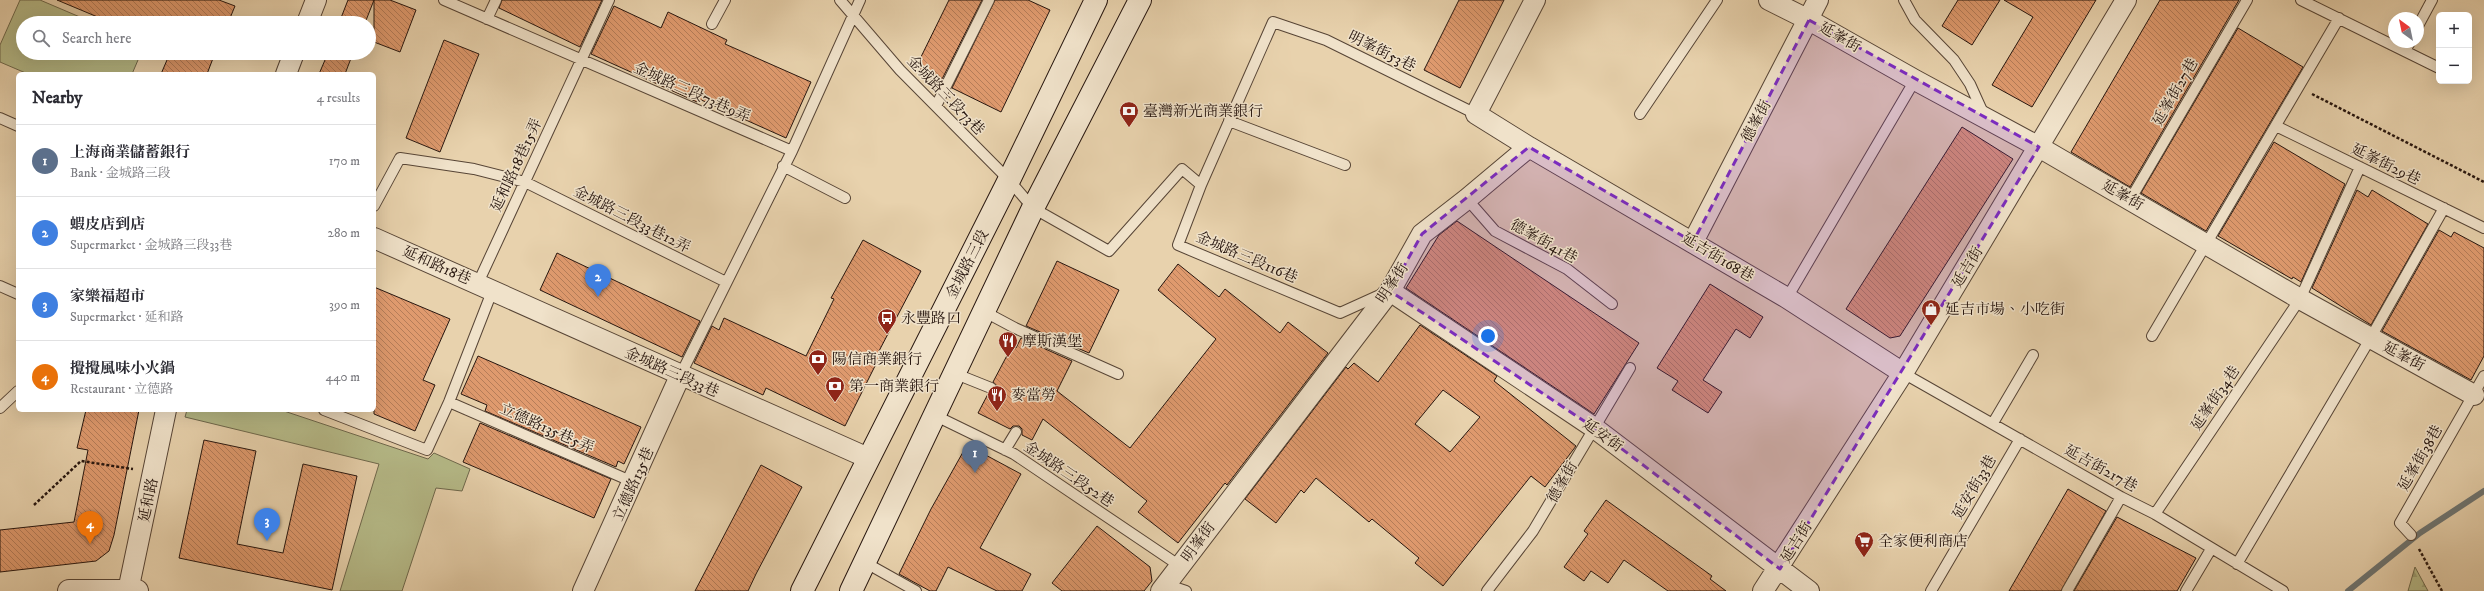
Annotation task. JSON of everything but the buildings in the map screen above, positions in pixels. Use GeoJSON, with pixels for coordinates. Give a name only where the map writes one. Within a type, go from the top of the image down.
{"type":"FeatureCollection","features":[{"type":"Feature","properties":{"kind":"main road","name":"金城路三段"},"geometry":{"type":"LineString","coordinates":[[802,591],[1009,180],[1096,0]]}},
{"type":"Feature","properties":{"kind":"main road"},"geometry":{"type":"LineString","coordinates":[[851,591],[866,563],[956,374],[1033,208],[1140,0]]}},
{"type":"Feature","properties":{"kind":"main road"},"geometry":{"type":"LineString","coordinates":[[69,591],[131,591]]}},
{"type":"Feature","properties":{"kind":"street"},"geometry":{"type":"LineString","coordinates":[[309,16],[316,0]]}},
{"type":"Feature","properties":{"kind":"street"},"geometry":{"type":"LineString","coordinates":[[1528,147],[1476,114],[1535,0]]}},
{"type":"Feature","properties":{"kind":"street","name":"延峯街"},"geometry":{"type":"LineString","coordinates":[[1769,0],[1809,20],[1915,80],[2039,147],[2370,339],[2474,395]]}},
{"type":"Feature","properties":{"kind":"street","name":"德峯街"},"geometry":{"type":"LineString","coordinates":[[1693,242],[1818,0]]}},
{"type":"Feature","properties":{"kind":"street","name":"延吉街"},"geometry":{"type":"LineString","coordinates":[[1763,591],[1780,569],[1903,373],[2126,0]]}},
{"type":"Feature","properties":{"kind":"street"},"geometry":{"type":"LineString","coordinates":[[287,72],[291,60]]}},
{"type":"Feature","properties":{"kind":"street","name":"延吉街168巷"},"geometry":{"type":"LineString","coordinates":[[1528,147],[1787,298],[1903,373]]}},
{"type":"Feature","properties":{"kind":"street","name":"明峯街"},"geometry":{"type":"LineString","coordinates":[[1163,588],[1390,290],[1422,234],[1467,199],[1528,147]]}},
{"type":"Feature","properties":{"kind":"street","name":"延和路18巷"},"geometry":{"type":"LineString","coordinates":[[376,239],[485,286]]}},
{"type":"Feature","properties":{"kind":"street","name":"金城路三段33巷"},"geometry":{"type":"LineString","coordinates":[[485,286],[680,376],[868,458]]}},
{"type":"Feature","properties":{"kind":"street","name":"延安街"},"geometry":{"type":"LineString","coordinates":[[1390,290],[1593,427],[1809,591]]}},
{"type":"Feature","properties":{"kind":"street","name":"立德路135巷"},"geometry":{"type":"LineString","coordinates":[[583,591],[680,376]]}},
{"type":"Feature","properties":{"kind":"street","name":"延和路"},"geometry":{"type":"LineString","coordinates":[[131,591],[166,412]]}},
{"type":"Feature","properties":{"kind":"lane","name":"金城路三段73巷9弄"},"geometry":{"type":"LineString","coordinates":[[444,0],[792,151]]}},
{"type":"Feature","properties":{"kind":"lane"},"geometry":{"type":"LineString","coordinates":[[487,19],[496,0]]}},
{"type":"Feature","properties":{"kind":"lane","name":"延和路18巷15弄"},"geometry":{"type":"LineString","coordinates":[[329,412],[427,450],[450,402],[485,286],[525,182],[610,0]]}},
{"type":"Feature","properties":{"kind":"lane"},"geometry":{"type":"LineString","coordinates":[[712,24],[725,0]]}},
{"type":"Feature","properties":{"kind":"lane","name":"金城路三段73巷"},"geometry":{"type":"LineString","coordinates":[[840,0],[900,70],[1009,180],[1033,208]]}},
{"type":"Feature","properties":{"kind":"lane"},"geometry":{"type":"LineString","coordinates":[[680,376],[783,166],[792,151],[860,0]]}},
{"type":"Feature","properties":{"kind":"lane"},"geometry":{"type":"LineString","coordinates":[[936,106],[989,0]]}},
{"type":"Feature","properties":{"kind":"lane"},"geometry":{"type":"LineString","coordinates":[[1640,114],[1717,0]]}},
{"type":"Feature","properties":{"kind":"lane"},"geometry":{"type":"LineString","coordinates":[[1904,0],[1915,20],[1954,60],[1970,84],[1985,118]]}},
{"type":"Feature","properties":{"kind":"lane","name":"延峯街27巷"},"geometry":{"type":"LineString","coordinates":[[2130,200],[2247,0]]}},
{"type":"Feature","properties":{"kind":"lane"},"geometry":{"type":"LineString","coordinates":[[2301,0],[2339,18],[2388,38]]}},
{"type":"Feature","properties":{"kind":"lane"},"geometry":{"type":"LineString","coordinates":[[2424,15],[2432,0]]}},
{"type":"Feature","properties":{"kind":"lane"},"geometry":{"type":"LineString","coordinates":[[2152,336],[2208,244],[2339,18]]}},
{"type":"Feature","properties":{"kind":"lane","name":"明峯街53巷"},"geometry":{"type":"LineString","coordinates":[[1229,121],[1273,22],[1326,40],[1476,114]]}},
{"type":"Feature","properties":{"kind":"lane"},"geometry":{"type":"LineString","coordinates":[[2410,48],[2436,66]]}},
{"type":"Feature","properties":{"kind":"lane"},"geometry":{"type":"LineString","coordinates":[[1787,298],[1915,80]]}},
{"type":"Feature","properties":{"kind":"lane"},"geometry":{"type":"LineString","coordinates":[[0,118],[16,125]]}},
{"type":"Feature","properties":{"kind":"lane"},"geometry":{"type":"LineString","coordinates":[[1033,208],[1109,251],[1182,169],[1201,185],[1229,121],[1345,164]]}},
{"type":"Feature","properties":{"kind":"lane","name":"延峯街29巷"},"geometry":{"type":"LineString","coordinates":[[2276,126],[2484,228]]}},
{"type":"Feature","properties":{"kind":"lane","name":"金城路三段33巷12弄"},"geometry":{"type":"LineString","coordinates":[[376,202],[400,158],[474,169],[525,182],[726,282]]}},
{"type":"Feature","properties":{"kind":"lane"},"geometry":{"type":"LineString","coordinates":[[783,166],[845,198]]}},
{"type":"Feature","properties":{"kind":"lane","name":"延峯街34巷"},"geometry":{"type":"LineString","coordinates":[[2155,514],[2300,299],[2360,167]]}},
{"type":"Feature","properties":{"kind":"lane","name":"金城路三段116巷"},"geometry":{"type":"LineString","coordinates":[[1201,185],[1178,245],[1340,313],[1390,290]]}},
{"type":"Feature","properties":{"kind":"lane","name":"德峯街41巷"},"geometry":{"type":"LineString","coordinates":[[1467,199],[1495,231],[1567,269],[1612,304]]}},
{"type":"Feature","properties":{"kind":"lane"},"geometry":{"type":"LineString","coordinates":[[2237,564],[2308,446],[2444,208]]}},
{"type":"Feature","properties":{"kind":"lane"},"geometry":{"type":"LineString","coordinates":[[0,286],[16,293]]}},
{"type":"Feature","properties":{"kind":"lane"},"geometry":{"type":"LineString","coordinates":[[985,312],[1015,328],[1118,374]]}},
{"type":"Feature","properties":{"kind":"lane"},"geometry":{"type":"LineString","coordinates":[[1993,423],[2033,356]]}},
{"type":"Feature","properties":{"kind":"lane","name":"德峯街"},"geometry":{"type":"LineString","coordinates":[[1487,591],[1533,531],[1593,427],[1630,368]]}},
{"type":"Feature","properties":{"kind":"lane","name":"延吉街217巷"},"geometry":{"type":"LineString","coordinates":[[1903,373],[2121,497],[2155,514],[2283,591]]}},
{"type":"Feature","properties":{"kind":"lane"},"geometry":{"type":"LineString","coordinates":[[956,374],[991,388]]}},
{"type":"Feature","properties":{"kind":"lane"},"geometry":{"type":"LineString","coordinates":[[2474,395],[2484,376]]}},
{"type":"Feature","properties":{"kind":"lane"},"geometry":{"type":"LineString","coordinates":[[0,408],[16,393]]}},
{"type":"Feature","properties":{"kind":"lane","name":"延峯街38巷"},"geometry":{"type":"LineString","coordinates":[[2411,534],[2400,523],[2474,395]]}},
{"type":"Feature","properties":{"kind":"lane","name":"立德路135巷5弄"},"geometry":{"type":"LineString","coordinates":[[450,402],[633,482]]}},
{"type":"Feature","properties":{"kind":"lane","name":"金城路三段52巷"},"geometry":{"type":"LineString","coordinates":[[936,416],[1005,450],[1180,566]]}},
{"type":"Feature","properties":{"kind":"lane"},"geometry":{"type":"LineString","coordinates":[[1005,450],[1016,432]]}},
{"type":"Feature","properties":{"kind":"lane","name":"延安街33巷"},"geometry":{"type":"LineString","coordinates":[[1931,591],[2020,439]]}},
{"type":"Feature","properties":{"kind":"lane"},"geometry":{"type":"LineString","coordinates":[[2067,591],[2121,497]]}},
{"type":"Feature","properties":{"kind":"lane"},"geometry":{"type":"LineString","coordinates":[[2186,591],[2211,549]]}},
{"type":"Feature","properties":{"kind":"lane"},"geometry":{"type":"LineString","coordinates":[[866,563],[916,591]]}},
{"type":"Feature","properties":{"kind":"lane"},"geometry":{"type":"LineString","coordinates":[[1163,588],[1186,591]]}},
{"type":"Feature","properties":{"kind":"path"},"geometry":{"type":"LineString","coordinates":[[2299,87],[2484,182]]}},
{"type":"Feature","properties":{"kind":"path"},"geometry":{"type":"LineString","coordinates":[[34,505],[81,461],[154,472]]}},
{"type":"Feature","properties":{"kind":"path"},"geometry":{"type":"LineString","coordinates":[[2411,534],[2442,591]]}},
{"type":"Feature","properties":{"kind":"highlighted area"},"geometry":{"type":"Polygon","coordinates":[[[1809,20],[2039,147],[1780,569],[1593,427],[1390,291],[1422,234],[1529,147],[1693,242],[1809,20]]]}},
{"type":"Feature","properties":{"kind":"green space"},"geometry":{"type":"Polygon","coordinates":[[[20,0],[40,0],[78,16],[16,16],[16,60],[138,60],[133,72],[23,72],[0,62],[0,45],[20,0]]]}},
{"type":"Feature","properties":{"kind":"green space"},"geometry":{"type":"Polygon","coordinates":[[[186,412],[287,412],[428,459],[434,453],[470,469],[462,491],[436,488],[402,591],[340,591],[379,464],[185,417],[186,412]]]}},
{"type":"Feature","properties":{"kind":"green space"},"geometry":{"type":"Polygon","coordinates":[[[2415,567],[2428,591],[2408,591],[2415,567]]]}},
{"type":"Feature","properties":{"kind":"waterway"},"geometry":{"type":"LineString","coordinates":[[2348,591],[2420,533],[2484,491]]}},
{"type":"Feature","properties":{"kind":"place","name":"臺灣新光商業銀行"},"geometry":{"type":"Point","coordinates":[1129,128]}},
{"type":"Feature","properties":{"kind":"place","name":"蝦皮店到店"},"geometry":{"type":"Point","coordinates":[598,297]}},
{"type":"Feature","properties":{"kind":"place","name":"延吉市場、小吃街"},"geometry":{"type":"Point","coordinates":[1931,326]}},
{"type":"Feature","properties":{"kind":"place","name":"永豐路口"},"geometry":{"type":"Point","coordinates":[887,335]}},
{"type":"Feature","properties":{"kind":"place","name":"摩斯漢堡"},"geometry":{"type":"Point","coordinates":[1008,358]}},
{"type":"Feature","properties":{"kind":"place","name":"陽信商業銀行"},"geometry":{"type":"Point","coordinates":[818,376]}},
{"type":"Feature","properties":{"kind":"place","name":"第一商業銀行"},"geometry":{"type":"Point","coordinates":[835,403]}},
{"type":"Feature","properties":{"kind":"place","name":"麥當勞"},"geometry":{"type":"Point","coordinates":[997,412]}},
{"type":"Feature","properties":{"kind":"place","name":"上海商業儲蓄銀行"},"geometry":{"type":"Point","coordinates":[975,473]}},
{"type":"Feature","properties":{"kind":"place","name":"家樂福超市"},"geometry":{"type":"Point","coordinates":[267,541]}},
{"type":"Feature","properties":{"kind":"place","name":"攪攪風味小火鍋"},"geometry":{"type":"Point","coordinates":[90,544]}},
{"type":"Feature","properties":{"kind":"place","name":"全家便利商店"},"geometry":{"type":"Point","coordinates":[1864,558]}}]}
